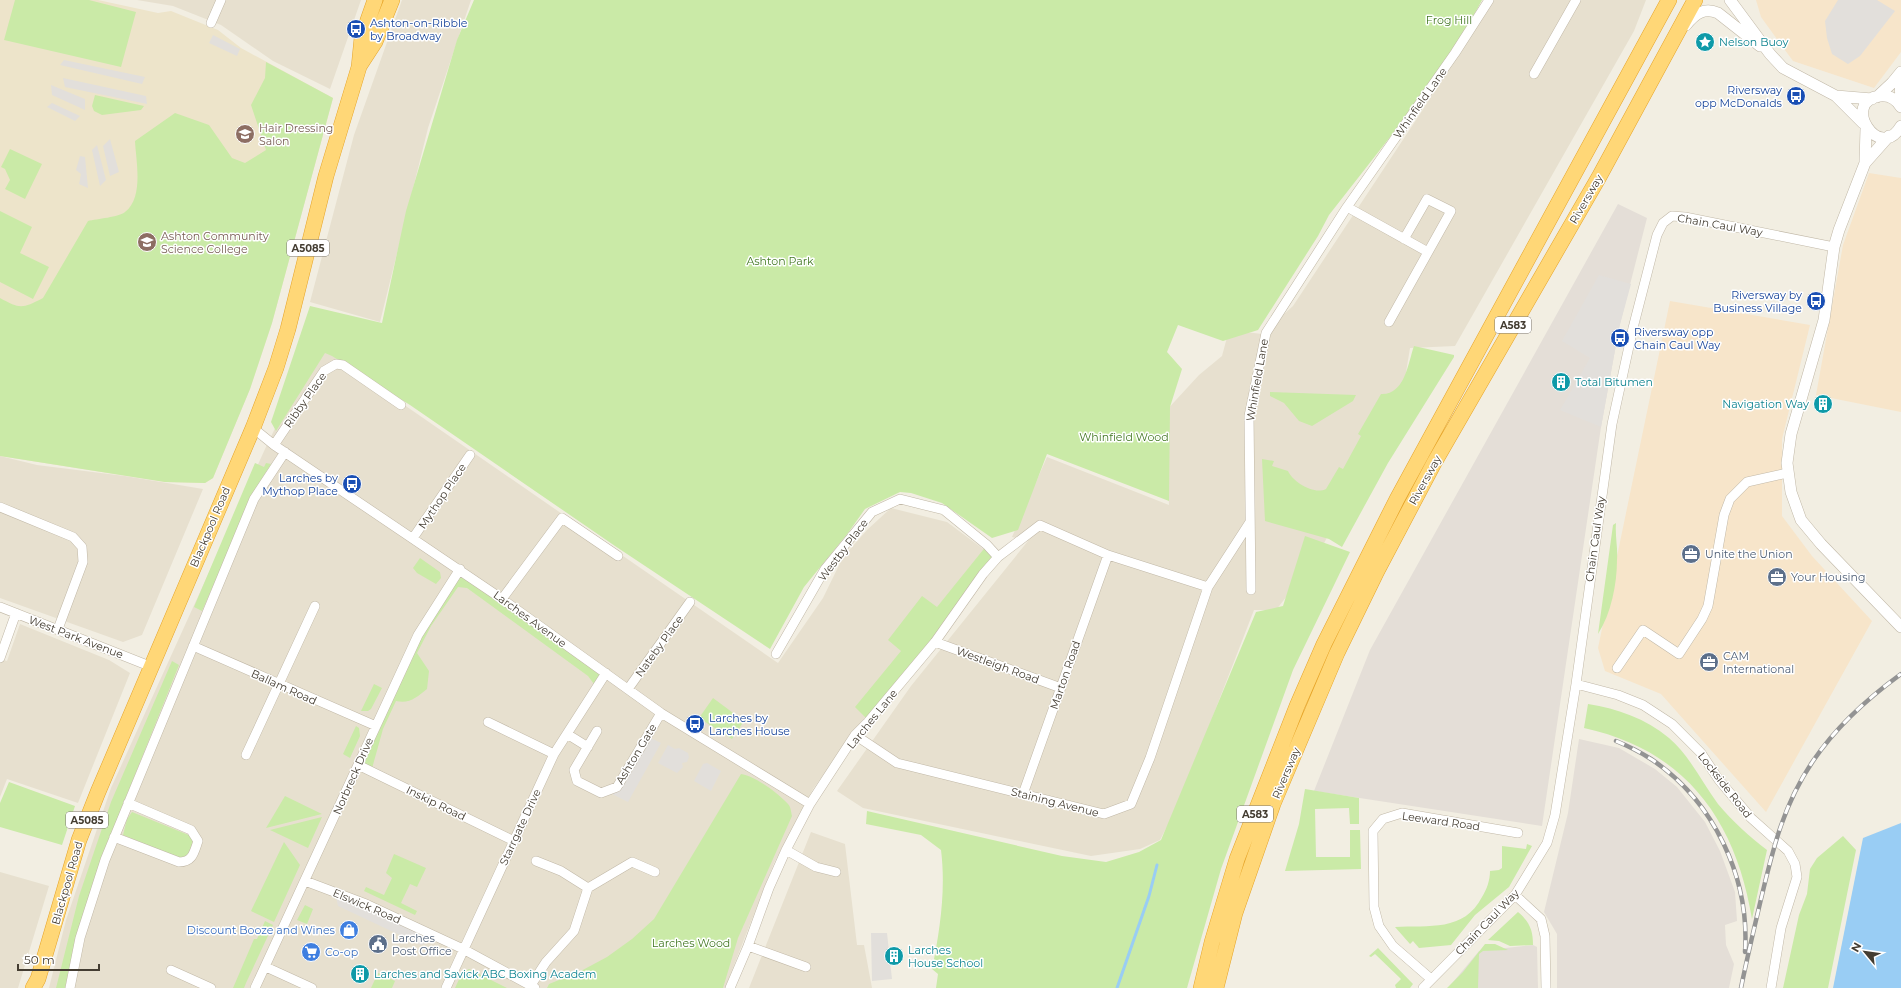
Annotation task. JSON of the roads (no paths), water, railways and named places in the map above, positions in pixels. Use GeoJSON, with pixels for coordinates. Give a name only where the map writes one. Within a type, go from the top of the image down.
{"type":"FeatureCollection","features":[{"type":"Feature","properties":{"kind":"highway","name":"Blackpool Road"},"geometry":{"type":"LineString","coordinates":[[37,985],[79,840],[276,368],[288,329],[326,176],[359,67],[362,37],[375,0]]}},
{"type":"Feature","properties":{"kind":"highway","name":"Blackpool Road"},"geometry":{"type":"LineString","coordinates":[[359,67],[375,42],[392,0]]}},
{"type":"Feature","properties":{"kind":"highway","name":"Riversway"},"geometry":{"type":"LineString","coordinates":[[1201,988],[1212,942],[1237,859],[1297,706],[1324,644],[1397,499],[1669,0]]}},
{"type":"Feature","properties":{"kind":"highway","name":"A583"},"geometry":{"type":"LineString","coordinates":[[1618,92],[1635,74],[1680,0]]}},
{"type":"Feature","properties":{"kind":"highway","name":"Riversway"},"geometry":{"type":"LineString","coordinates":[[1216,988],[1235,913],[1273,804],[1347,632],[1376,570],[1434,463],[1599,178],[1695,0]]}},
{"type":"Feature","properties":{"kind":"street"},"geometry":{"type":"LineString","coordinates":[[211,23],[222,0]]}},
{"type":"Feature","properties":{"kind":"street","name":"Whinfield Lane"},"geometry":{"type":"LineString","coordinates":[[1251,590],[1249,416],[1266,333],[1347,207],[1455,53],[1489,0]]}},
{"type":"Feature","properties":{"kind":"street"},"geometry":{"type":"LineString","coordinates":[[1534,74],[1576,0]]}},
{"type":"Feature","properties":{"kind":"street"},"geometry":{"type":"LineString","coordinates":[[1730,0],[1770,54],[1783,68],[1836,96],[1876,136],[1889,136]]}},
{"type":"Feature","properties":{"kind":"street"},"geometry":{"type":"LineString","coordinates":[[1740,0],[1744,18]]}},
{"type":"Feature","properties":{"kind":"street"},"geometry":{"type":"LineString","coordinates":[[1669,47],[1694,16],[1711,10],[1718,13],[1770,54]]}},
{"type":"Feature","properties":{"kind":"street"},"geometry":{"type":"LineString","coordinates":[[1865,163],[1864,109],[1900,74]]}},
{"type":"Feature","properties":{"kind":"street"},"geometry":{"type":"LineString","coordinates":[[1900,74],[1901,106]]}},
{"type":"Feature","properties":{"kind":"street"},"geometry":{"type":"LineString","coordinates":[[1836,96],[1874,98],[1891,97],[1901,106]]}},
{"type":"Feature","properties":{"kind":"street"},"geometry":{"type":"LineString","coordinates":[[1901,126],[1894,134],[1889,136],[1865,163],[1845,213],[1834,247],[1824,320],[1791,434],[1787,473],[1801,520],[1810,532],[1901,627]]}},
{"type":"Feature","properties":{"kind":"street"},"geometry":{"type":"LineString","coordinates":[[1389,322],[1451,211],[1427,199],[1404,239]]}},
{"type":"Feature","properties":{"kind":"street"},"geometry":{"type":"LineString","coordinates":[[1347,207],[1428,252]]}},
{"type":"Feature","properties":{"kind":"street","name":"Chain Caul Way"},"geometry":{"type":"LineString","coordinates":[[1423,988],[1515,895],[1547,843],[1555,816],[1576,684],[1612,424],[1648,264],[1657,235],[1663,223],[1672,216],[1685,216],[1834,247]]}},
{"type":"Feature","properties":{"kind":"street","name":"Ribby Place"},"geometry":{"type":"LineString","coordinates":[[274,445],[324,372],[336,364],[343,366],[401,405]]}},
{"type":"Feature","properties":{"kind":"street","name":"Larches Avenue"},"geometry":{"type":"LineString","coordinates":[[252,428],[274,445],[460,569],[660,713],[810,804]]}},
{"type":"Feature","properties":{"kind":"street"},"geometry":{"type":"LineString","coordinates":[[70,988],[80,938],[114,837],[254,499],[285,452]]}},
{"type":"Feature","properties":{"kind":"street","name":"Mythop Place"},"geometry":{"type":"LineString","coordinates":[[413,538],[470,454]]}},
{"type":"Feature","properties":{"kind":"street"},"geometry":{"type":"LineString","coordinates":[[1617,668],[1643,630],[1679,654],[1702,619],[1708,606],[1724,515],[1730,499],[1747,482],[1787,473]]}},
{"type":"Feature","properties":{"kind":"street","name":"Westby Place"},"geometry":{"type":"LineString","coordinates":[[776,654],[825,569],[872,512],[900,499],[944,510],[987,545],[998,556]]}},
{"type":"Feature","properties":{"kind":"street"},"geometry":{"type":"LineString","coordinates":[[0,507],[73,537],[82,547],[83,562],[58,629]]}},
{"type":"Feature","properties":{"kind":"street"},"geometry":{"type":"LineString","coordinates":[[502,599],[562,518],[618,556]]}},
{"type":"Feature","properties":{"kind":"street"},"geometry":{"type":"LineString","coordinates":[[1108,555],[1208,587],[1250,522]]}},
{"type":"Feature","properties":{"kind":"street","name":"Larches Lane"},"geometry":{"type":"LineString","coordinates":[[730,988],[748,946],[769,888],[786,850],[810,804],[856,735],[935,642],[983,574],[998,556],[1040,525],[1108,555]]}},
{"type":"Feature","properties":{"kind":"street","name":"Marton Road"},"geometry":{"type":"LineString","coordinates":[[1023,794],[1108,555]]}},
{"type":"Feature","properties":{"kind":"street","name":"Norbreck Drive"},"geometry":{"type":"LineString","coordinates":[[255,988],[418,636],[460,569]]}},
{"type":"Feature","properties":{"kind":"street","name":"Staining Avenue"},"geometry":{"type":"LineString","coordinates":[[856,735],[897,763],[1104,814],[1131,804],[1150,758],[1208,587]]}},
{"type":"Feature","properties":{"kind":"street","name":"Nateby Place"},"geometry":{"type":"LineString","coordinates":[[628,689],[690,602]]}},
{"type":"Feature","properties":{"kind":"street"},"geometry":{"type":"LineString","coordinates":[[246,755],[315,606]]}},
{"type":"Feature","properties":{"kind":"street","name":"West Park Avenue"},"geometry":{"type":"LineString","coordinates":[[0,607],[152,667]]}},
{"type":"Feature","properties":{"kind":"street"},"geometry":{"type":"LineString","coordinates":[[0,658],[16,613]]}},
{"type":"Feature","properties":{"kind":"street","name":"Westleigh Road"},"geometry":{"type":"LineString","coordinates":[[935,642],[1061,688]]}},
{"type":"Feature","properties":{"kind":"street","name":"Ballam Road"},"geometry":{"type":"LineString","coordinates":[[193,646],[376,726]]}},
{"type":"Feature","properties":{"kind":"street","name":"Starrgate Drive"},"geometry":{"type":"LineString","coordinates":[[446,988],[554,754],[606,673]]}},
{"type":"Feature","properties":{"kind":"street","name":"Lockside Road"},"geometry":{"type":"LineString","coordinates":[[1576,684],[1618,695],[1643,705],[1672,724],[1701,753],[1719,780],[1751,818],[1788,851],[1795,864],[1797,877],[1781,928],[1770,988]]}},
{"type":"Feature","properties":{"kind":"street","name":"Ashton Gate"},"geometry":{"type":"LineString","coordinates":[[597,731],[574,770],[577,781],[601,792],[617,787],[660,713]]}},
{"type":"Feature","properties":{"kind":"street"},"geometry":{"type":"LineString","coordinates":[[488,722],[554,754]]}},
{"type":"Feature","properties":{"kind":"street"},"geometry":{"type":"LineString","coordinates":[[567,734],[588,747]]}},
{"type":"Feature","properties":{"kind":"street","name":"Inskip Road"},"geometry":{"type":"LineString","coordinates":[[358,765],[514,841]]}},
{"type":"Feature","properties":{"kind":"street"},"geometry":{"type":"LineString","coordinates":[[114,837],[179,862],[186,862],[191,859],[198,841],[191,830],[128,803]]}},
{"type":"Feature","properties":{"kind":"street","name":"Leeward Road"},"geometry":{"type":"LineString","coordinates":[[1431,979],[1393,946],[1379,926],[1374,908],[1373,830],[1383,819],[1402,813],[1518,833]]}},
{"type":"Feature","properties":{"kind":"street"},"geometry":{"type":"LineString","coordinates":[[786,850],[816,867],[836,872]]}},
{"type":"Feature","properties":{"kind":"street"},"geometry":{"type":"LineString","coordinates":[[536,861],[561,871],[588,888]]}},
{"type":"Feature","properties":{"kind":"street"},"geometry":{"type":"LineString","coordinates":[[533,987],[546,962],[574,931],[588,888],[632,862],[655,872]]}},
{"type":"Feature","properties":{"kind":"street","name":"Elswick Road"},"geometry":{"type":"LineString","coordinates":[[305,881],[366,904],[463,949],[533,987]]}},
{"type":"Feature","properties":{"kind":"street"},"geometry":{"type":"LineString","coordinates":[[1515,895],[1541,919],[1545,936],[1546,988]]}},
{"type":"Feature","properties":{"kind":"street"},"geometry":{"type":"LineString","coordinates":[[748,946],[806,967]]}},
{"type":"Feature","properties":{"kind":"street"},"geometry":{"type":"LineString","coordinates":[[266,967],[312,988]]}},
{"type":"Feature","properties":{"kind":"street"},"geometry":{"type":"LineString","coordinates":[[171,970],[211,988]]}},
{"type":"Feature","properties":{"kind":"water"},"geometry":{"type":"Polygon","coordinates":[[[1901,823],[1901,988],[1833,988],[1863,838],[1901,823]]]}},
{"type":"Feature","properties":{"kind":"waterway"},"geometry":{"type":"LineString","coordinates":[[1117,988],[1149,896],[1157,865]]}},
{"type":"Feature","properties":{"kind":"railway"},"geometry":{"type":"LineString","coordinates":[[1741,988],[1770,863],[1780,828],[1794,794],[1813,761],[1832,736],[1865,703],[1901,674]]}},
{"type":"Feature","properties":{"kind":"railway"},"geometry":{"type":"LineString","coordinates":[[1616,741],[1647,756],[1673,776],[1693,796],[1710,819],[1724,844],[1734,869],[1741,897],[1745,924],[1745,952]]}},
{"type":"Feature","properties":{"kind":"place","name":"Ashton-on-Ribble by Broadway"},"geometry":{"type":"Point","coordinates":[356,29]}},
{"type":"Feature","properties":{"kind":"place","name":"Nelson Buoy"},"geometry":{"type":"Point","coordinates":[1705,42]}},
{"type":"Feature","properties":{"kind":"place","name":"Riversway opp McDonalds"},"geometry":{"type":"Point","coordinates":[1796,96]}},
{"type":"Feature","properties":{"kind":"place","name":"Hair Dressing Salon"},"geometry":{"type":"Point","coordinates":[245,134]}},
{"type":"Feature","properties":{"kind":"place","name":"Ashton Community Science College"},"geometry":{"type":"Point","coordinates":[147,242]}},
{"type":"Feature","properties":{"kind":"place","name":"Riversway by Business Village"},"geometry":{"type":"Point","coordinates":[1816,301]}},
{"type":"Feature","properties":{"kind":"place","name":"Riversway opp Chain Caul Way"},"geometry":{"type":"Point","coordinates":[1620,338]}},
{"type":"Feature","properties":{"kind":"place","name":"Total Bitumen"},"geometry":{"type":"Point","coordinates":[1561,382]}},
{"type":"Feature","properties":{"kind":"place","name":"Navigation Way"},"geometry":{"type":"Point","coordinates":[1823,404]}},
{"type":"Feature","properties":{"kind":"place","name":"Larches by Mythop Place"},"geometry":{"type":"Point","coordinates":[352,484]}},
{"type":"Feature","properties":{"kind":"place","name":"Unite the Union"},"geometry":{"type":"Point","coordinates":[1691,554]}},
{"type":"Feature","properties":{"kind":"place","name":"Your Housing"},"geometry":{"type":"Point","coordinates":[1777,577]}},
{"type":"Feature","properties":{"kind":"place","name":"CAM International"},"geometry":{"type":"Point","coordinates":[1709,662]}},
{"type":"Feature","properties":{"kind":"place","name":"Larches by Larches House"},"geometry":{"type":"Point","coordinates":[695,724]}},
{"type":"Feature","properties":{"kind":"place","name":"Discount Booze and Wines"},"geometry":{"type":"Point","coordinates":[349,930]}},
{"type":"Feature","properties":{"kind":"place","name":"Larches Post Office"},"geometry":{"type":"Point","coordinates":[378,944]}},
{"type":"Feature","properties":{"kind":"place","name":"Co-op"},"geometry":{"type":"Point","coordinates":[311,952]}},
{"type":"Feature","properties":{"kind":"place","name":"Larches House School"},"geometry":{"type":"Point","coordinates":[894,956]}},
{"type":"Feature","properties":{"kind":"place","name":"Larches and Savick ABC Boxing Academ"},"geometry":{"type":"Point","coordinates":[360,974]}},
{"type":"Feature","properties":{"kind":"park label","name":"Frog Hill"},"geometry":{"type":"Point","coordinates":[1449,20]}},
{"type":"Feature","properties":{"kind":"park label","name":"Ashton Park"},"geometry":{"type":"Point","coordinates":[780,261]}},
{"type":"Feature","properties":{"kind":"park label","name":"Whinfield Wood"},"geometry":{"type":"Point","coordinates":[1124,437]}},
{"type":"Feature","properties":{"kind":"park label","name":"Larches Wood"},"geometry":{"type":"Point","coordinates":[691,943]}}]}
